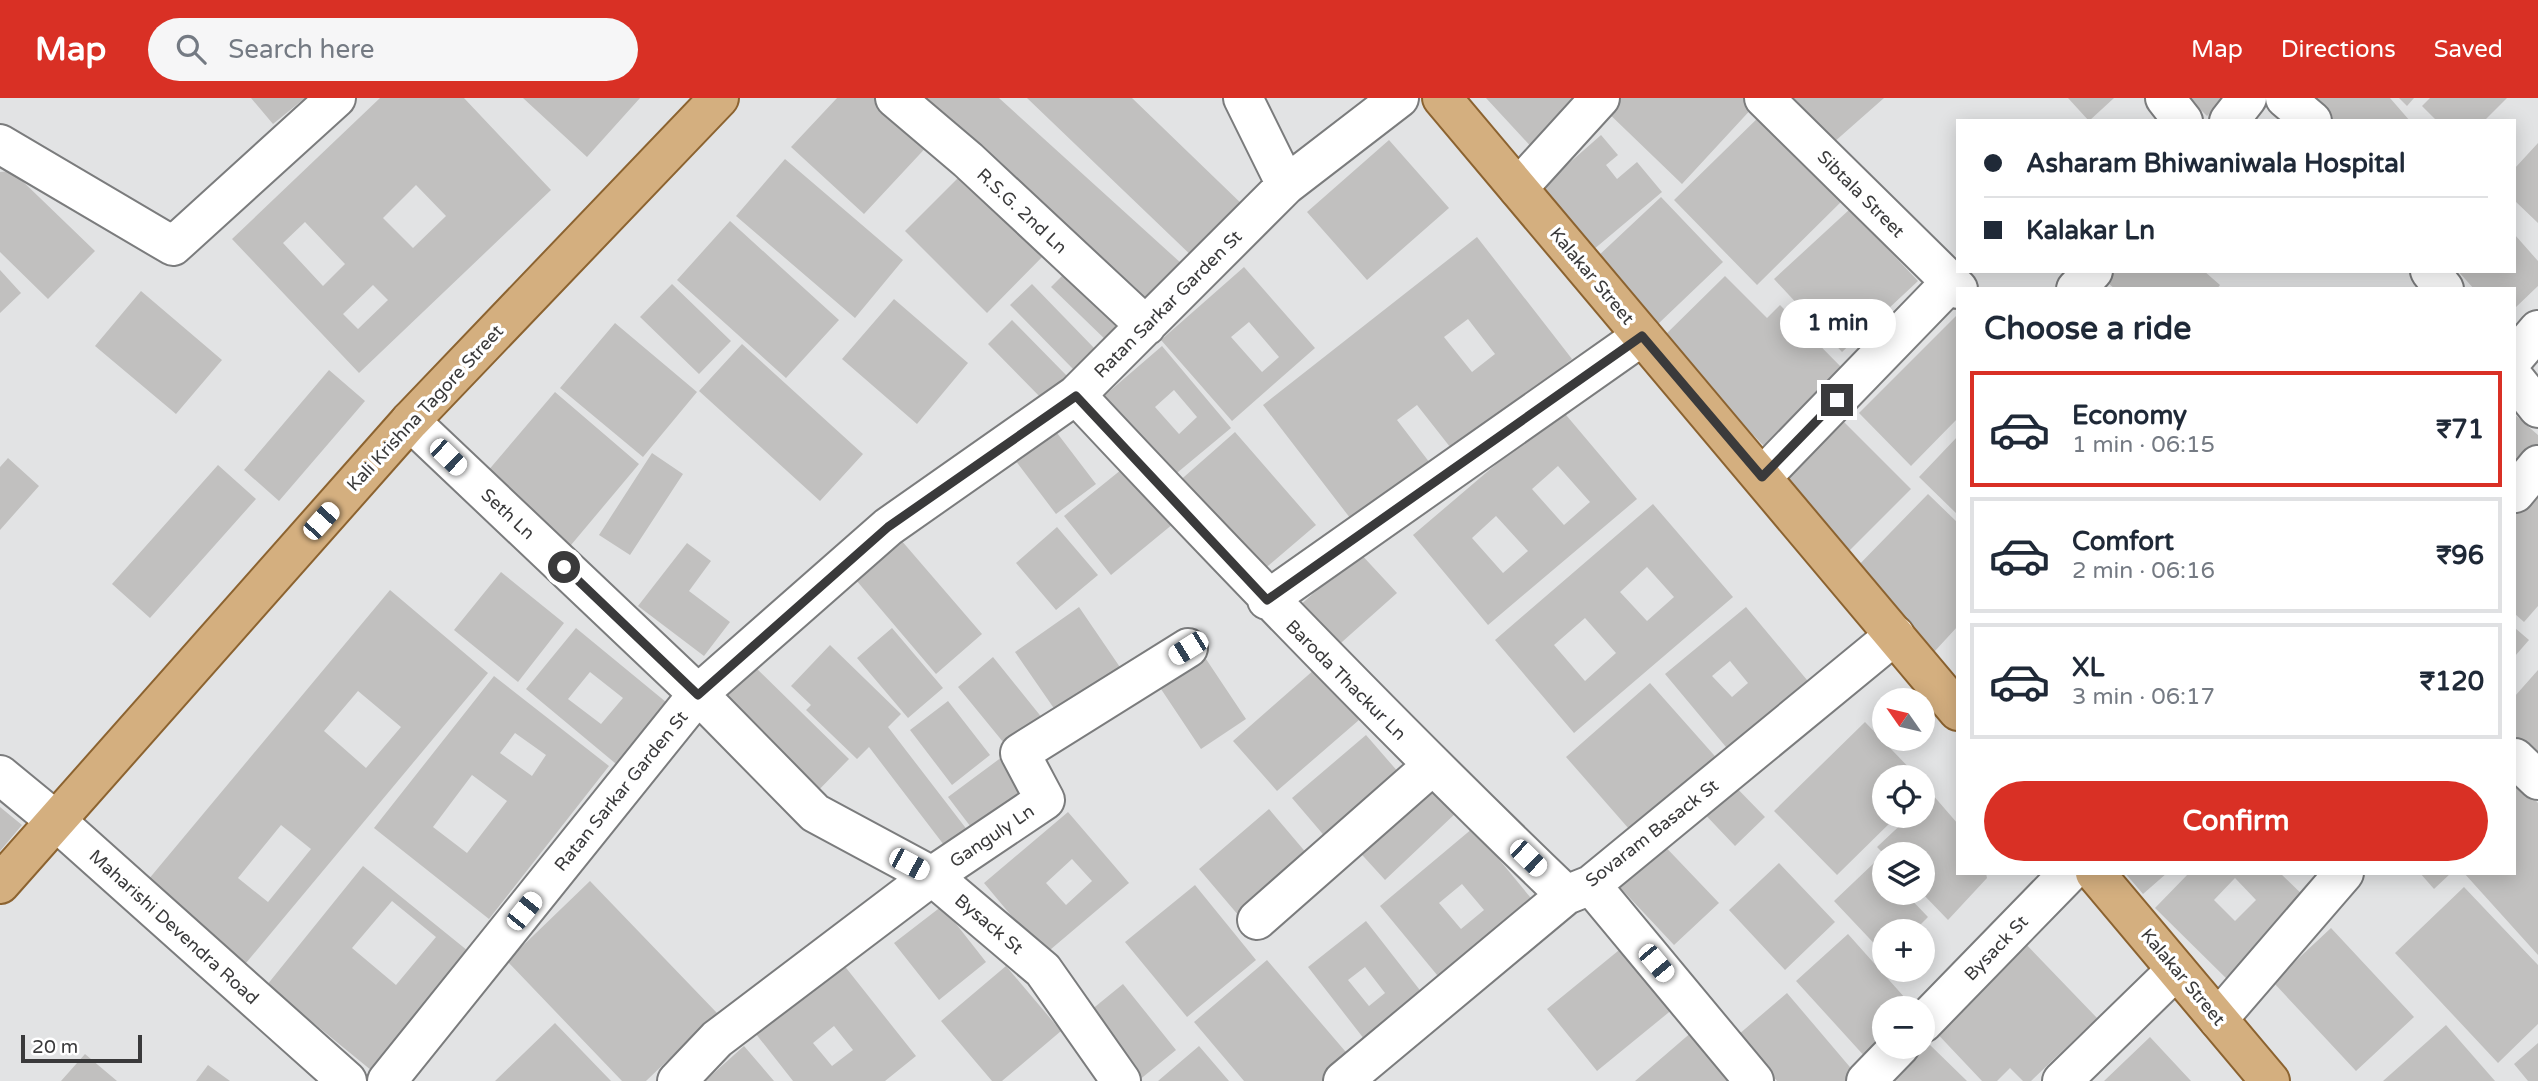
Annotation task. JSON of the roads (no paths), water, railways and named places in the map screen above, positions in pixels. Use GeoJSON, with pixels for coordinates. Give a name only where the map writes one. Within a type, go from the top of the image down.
{"type":"FeatureCollection","features":[{"type":"Feature","properties":{"kind":"main road","name":"Kali Krishna Tagore Street"},"geometry":{"type":"LineString","coordinates":[[0,884],[410,421],[719,98]]}},
{"type":"Feature","properties":{"kind":"main road","name":"Kalakar Street"},"geometry":{"type":"LineString","coordinates":[[1442,98],[1895,635],[1955,698]]}},
{"type":"Feature","properties":{"kind":"main road","name":"Kalakar Street"},"geometry":{"type":"LineString","coordinates":[[2097,875],[2270,1081]]}},
{"type":"Feature","properties":{"kind":"street"},"geometry":{"type":"LineString","coordinates":[[0,144],[173,246],[336,98]]}},
{"type":"Feature","properties":{"kind":"street","name":"R.S.G. 2nd Ln"},"geometry":{"type":"LineString","coordinates":[[895,98],[968,160],[1146,326]]}},
{"type":"Feature","properties":{"kind":"street"},"geometry":{"type":"LineString","coordinates":[[1243,98],[1286,186]]}},
{"type":"Feature","properties":{"kind":"street","name":"Ratan Sarkar Garden St"},"geometry":{"type":"LineString","coordinates":[[387,1081],[698,695],[888,527],[1076,396],[1286,186],[1399,98]]}},
{"type":"Feature","properties":{"kind":"street"},"geometry":{"type":"LineString","coordinates":[[1517,188],[1600,98]]}},
{"type":"Feature","properties":{"kind":"street","name":"Sibtala Street"},"geometry":{"type":"LineString","coordinates":[[1764,98],[1954,286]]}},
{"type":"Feature","properties":{"kind":"street"},"geometry":{"type":"LineString","coordinates":[[2165,98],[2181,119]]}},
{"type":"Feature","properties":{"kind":"street"},"geometry":{"type":"LineString","coordinates":[[2231,119],[2247,98]]}},
{"type":"Feature","properties":{"kind":"street"},"geometry":{"type":"LineString","coordinates":[[2285,98],[2310,119]]}},
{"type":"Feature","properties":{"kind":"street"},"geometry":{"type":"LineString","coordinates":[[2078,287],[2091,273]]}},
{"type":"Feature","properties":{"kind":"street"},"geometry":{"type":"LineString","coordinates":[[2432,273],[2442,287]]}},
{"type":"Feature","properties":{"kind":"street"},"geometry":{"type":"LineString","coordinates":[[1762,477],[1954,286]]}},
{"type":"Feature","properties":{"kind":"street"},"geometry":{"type":"LineString","coordinates":[[2516,355],[2538,330]]}},
{"type":"Feature","properties":{"kind":"street"},"geometry":{"type":"LineString","coordinates":[[1267,600],[1642,336]]}},
{"type":"Feature","properties":{"kind":"street"},"geometry":{"type":"LineString","coordinates":[[2516,380],[2538,408]]}},
{"type":"Feature","properties":{"kind":"street","name":"Baroda Thackur Ln"},"geometry":{"type":"LineString","coordinates":[[1076,396],[1267,600],[1432,766],[1578,890],[1754,1081]]}},
{"type":"Feature","properties":{"kind":"street","name":"Seth Ln"},"geometry":{"type":"LineString","coordinates":[[410,421],[698,695]]}},
{"type":"Feature","properties":{"kind":"street"},"geometry":{"type":"LineString","coordinates":[[2516,492],[2538,465]]}},
{"type":"Feature","properties":{"kind":"street","name":"Sovaram Basack St"},"geometry":{"type":"LineString","coordinates":[[1343,1081],[1895,635]]}},
{"type":"Feature","properties":{"kind":"street","name":"Ganguly Ln"},"geometry":{"type":"LineString","coordinates":[[677,1081],[717,1039],[932,876],[1045,800],[1020,753],[1188,648]]}},
{"type":"Feature","properties":{"kind":"street","name":"Bysack St"},"geometry":{"type":"LineString","coordinates":[[698,695],[815,813],[932,876],[1043,970],[1121,1081]]}},
{"type":"Feature","properties":{"kind":"street"},"geometry":{"type":"LineString","coordinates":[[2516,759],[2538,780]]}},
{"type":"Feature","properties":{"kind":"street"},"geometry":{"type":"LineString","coordinates":[[1257,920],[1432,766]]}},
{"type":"Feature","properties":{"kind":"street","name":"Maharishi Devendra Road"},"geometry":{"type":"LineString","coordinates":[[0,775],[56,821],[347,1081]]}},
{"type":"Feature","properties":{"kind":"street","name":"Bysack St"},"geometry":{"type":"LineString","coordinates":[[1935,1011],[2067,875]]}},
{"type":"Feature","properties":{"kind":"street"},"geometry":{"type":"LineString","coordinates":[[2218,1019],[2342,875]]}},
{"type":"Feature","properties":{"kind":"street"},"geometry":{"type":"LineString","coordinates":[[2062,1081],[2176,970]]}},
{"type":"Feature","properties":{"kind":"street"},"geometry":{"type":"LineString","coordinates":[[1866,1081],[1887,1059]]}}]}
